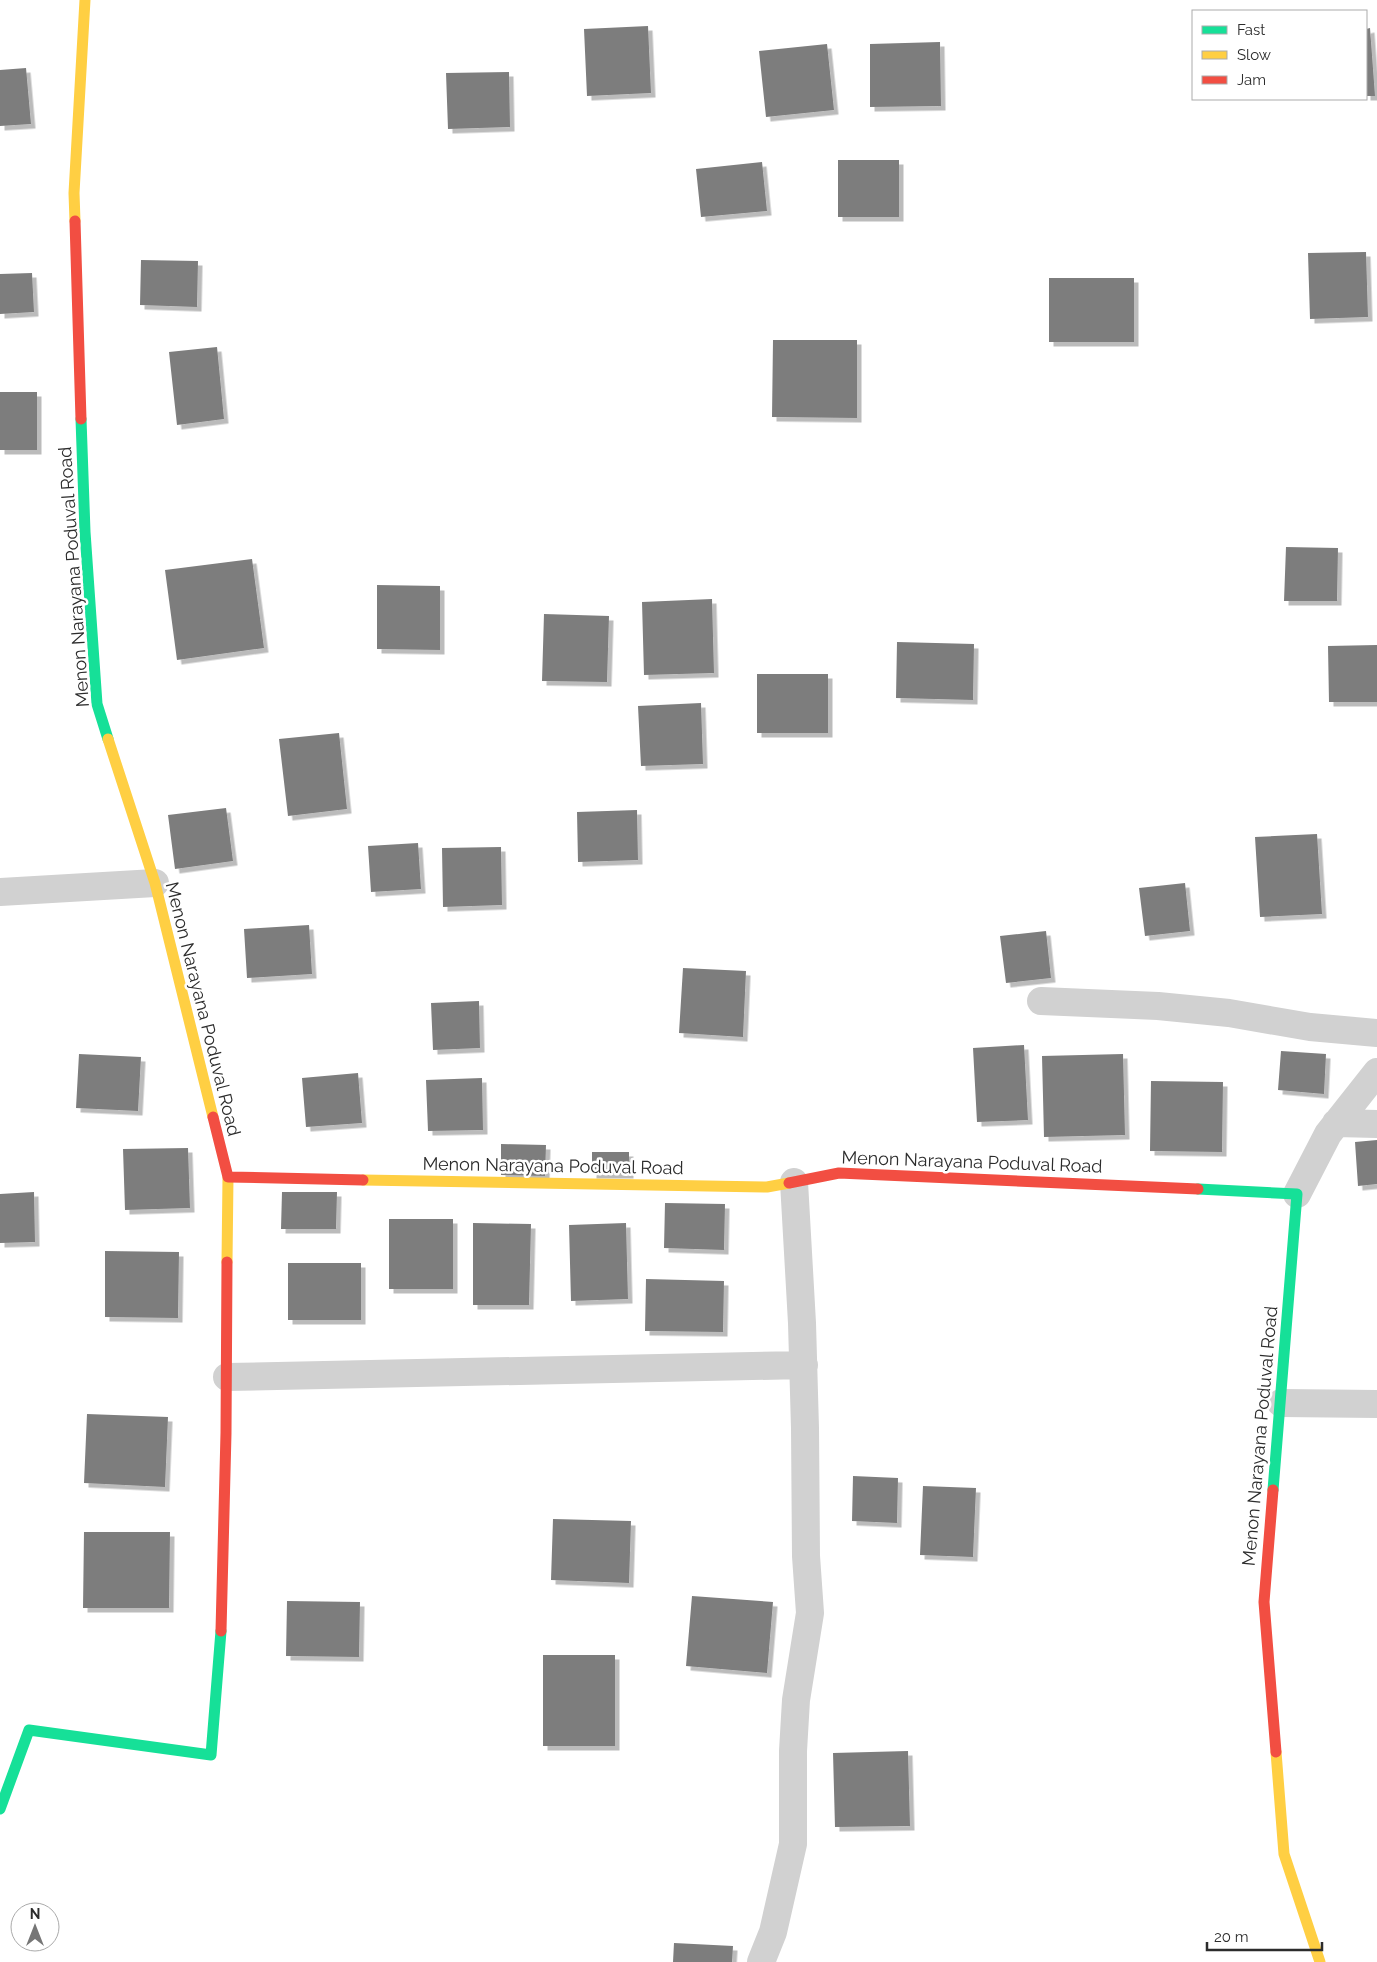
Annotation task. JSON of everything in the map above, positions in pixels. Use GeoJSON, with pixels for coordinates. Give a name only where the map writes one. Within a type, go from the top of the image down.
{"type":"FeatureCollection","features":[{"type":"Feature","properties":{"kind":"street","name":"Menon Narayana Poduval Road"},"geometry":{"type":"LineString","coordinates":[[85,0],[74,193],[85,532],[97,704],[155,883],[228,1177],[767,1187],[839,1173],[1297,1194],[1264,1602],[1284,1854],[1320,1962]]}},
{"type":"Feature","properties":{"kind":"street"},"geometry":{"type":"LineString","coordinates":[[0,892],[155,883]]}},
{"type":"Feature","properties":{"kind":"street"},"geometry":{"type":"LineString","coordinates":[[1040,1000],[1203,1010],[1310,1027],[1377,1033]]}},
{"type":"Feature","properties":{"kind":"street"},"geometry":{"type":"LineString","coordinates":[[1297,1194],[1328,1134],[1377,1072]]}},
{"type":"Feature","properties":{"kind":"street"},"geometry":{"type":"LineString","coordinates":[[1336,1123],[1377,1124]]}},
{"type":"Feature","properties":{"kind":"street"},"geometry":{"type":"LineString","coordinates":[[0,1809],[29,1730],[211,1755],[221,1634],[227,1377],[228,1177]]}},
{"type":"Feature","properties":{"kind":"street"},"geometry":{"type":"LineString","coordinates":[[761,1962],[773,1932],[793,1844],[793,1751],[796,1700],[810,1613],[806,1556],[804,1366],[794,1182]]}},
{"type":"Feature","properties":{"kind":"street"},"geometry":{"type":"LineString","coordinates":[[227,1377],[804,1366]]}},
{"type":"Feature","properties":{"kind":"street"},"geometry":{"type":"LineString","coordinates":[[1281,1403],[1377,1404]]}},
{"type":"Feature","properties":{"kind":"building"},"geometry":{"type":"Polygon","coordinates":[[[648,26],[651,93],[587,96],[584,29],[648,26]]]}},
{"type":"Feature","properties":{"kind":"building"},"geometry":{"type":"Polygon","coordinates":[[[1370,28],[1375,96],[1367,96],[1367,29],[1370,28]]]}},
{"type":"Feature","properties":{"kind":"building"},"geometry":{"type":"Polygon","coordinates":[[[940,42],[941,106],[870,107],[870,44],[940,42]]]}},
{"type":"Feature","properties":{"kind":"building"},"geometry":{"type":"Polygon","coordinates":[[[827,44],[834,110],[766,117],[759,51],[827,44]]]}},
{"type":"Feature","properties":{"kind":"building"},"geometry":{"type":"Polygon","coordinates":[[[26,68],[31,124],[0,126],[0,70],[26,68]]]}},
{"type":"Feature","properties":{"kind":"building"},"geometry":{"type":"Polygon","coordinates":[[[509,72],[510,127],[448,129],[446,73],[509,72]]]}},
{"type":"Feature","properties":{"kind":"building"},"geometry":{"type":"Polygon","coordinates":[[[838,160],[899,160],[899,217],[838,217],[838,160]]]}},
{"type":"Feature","properties":{"kind":"building"},"geometry":{"type":"Polygon","coordinates":[[[762,162],[767,211],[701,217],[696,169],[762,162]]]}},
{"type":"Feature","properties":{"kind":"building"},"geometry":{"type":"Polygon","coordinates":[[[1366,252],[1368,317],[1310,319],[1308,253],[1366,252]]]}},
{"type":"Feature","properties":{"kind":"building"},"geometry":{"type":"Polygon","coordinates":[[[141,260],[198,261],[197,307],[140,305],[141,260]]]}},
{"type":"Feature","properties":{"kind":"building"},"geometry":{"type":"Polygon","coordinates":[[[32,273],[34,312],[0,314],[0,274],[32,273]]]}},
{"type":"Feature","properties":{"kind":"building"},"geometry":{"type":"Polygon","coordinates":[[[1049,278],[1134,278],[1134,342],[1049,342],[1049,278]]]}},
{"type":"Feature","properties":{"kind":"building"},"geometry":{"type":"Polygon","coordinates":[[[773,340],[857,340],[857,418],[772,417],[773,340]]]}},
{"type":"Feature","properties":{"kind":"building"},"geometry":{"type":"Polygon","coordinates":[[[217,347],[224,419],[177,425],[169,352],[217,347]]]}},
{"type":"Feature","properties":{"kind":"building"},"geometry":{"type":"Polygon","coordinates":[[[0,392],[37,392],[37,450],[0,450],[0,392]]]}},
{"type":"Feature","properties":{"kind":"building"},"geometry":{"type":"Polygon","coordinates":[[[1286,547],[1338,548],[1337,601],[1284,601],[1286,547]]]}},
{"type":"Feature","properties":{"kind":"building"},"geometry":{"type":"Polygon","coordinates":[[[252,559],[264,648],[177,660],[165,570],[252,559]]]}},
{"type":"Feature","properties":{"kind":"building"},"geometry":{"type":"Polygon","coordinates":[[[377,585],[440,586],[440,650],[377,649],[377,585]]]}},
{"type":"Feature","properties":{"kind":"building"},"geometry":{"type":"Polygon","coordinates":[[[712,599],[714,673],[644,675],[642,602],[712,599]]]}},
{"type":"Feature","properties":{"kind":"building"},"geometry":{"type":"Polygon","coordinates":[[[544,614],[609,616],[607,682],[542,681],[544,614]]]}},
{"type":"Feature","properties":{"kind":"building"},"geometry":{"type":"Polygon","coordinates":[[[897,642],[974,644],[973,700],[896,698],[897,642]]]}},
{"type":"Feature","properties":{"kind":"building"},"geometry":{"type":"Polygon","coordinates":[[[1377,645],[1377,702],[1329,702],[1328,646],[1377,645]]]}},
{"type":"Feature","properties":{"kind":"building"},"geometry":{"type":"Polygon","coordinates":[[[757,674],[828,674],[828,733],[757,733],[757,674]]]}},
{"type":"Feature","properties":{"kind":"building"},"geometry":{"type":"Polygon","coordinates":[[[701,703],[703,764],[641,766],[638,706],[701,703]]]}},
{"type":"Feature","properties":{"kind":"building"},"geometry":{"type":"Polygon","coordinates":[[[339,733],[347,809],[288,816],[279,739],[339,733]]]}},
{"type":"Feature","properties":{"kind":"building"},"geometry":{"type":"Polygon","coordinates":[[[226,808],[233,861],[175,869],[168,815],[226,808]]]}},
{"type":"Feature","properties":{"kind":"building"},"geometry":{"type":"Polygon","coordinates":[[[637,810],[638,860],[578,862],[577,812],[637,810]]]}},
{"type":"Feature","properties":{"kind":"building"},"geometry":{"type":"Polygon","coordinates":[[[1317,834],[1322,914],[1260,917],[1255,837],[1317,834]]]}},
{"type":"Feature","properties":{"kind":"building"},"geometry":{"type":"Polygon","coordinates":[[[418,843],[421,889],[371,892],[368,846],[418,843]]]}},
{"type":"Feature","properties":{"kind":"building"},"geometry":{"type":"Polygon","coordinates":[[[501,847],[502,905],[443,907],[442,848],[501,847]]]}},
{"type":"Feature","properties":{"kind":"building"},"geometry":{"type":"Polygon","coordinates":[[[1185,883],[1190,931],[1145,936],[1139,888],[1185,883]]]}},
{"type":"Feature","properties":{"kind":"building"},"geometry":{"type":"Polygon","coordinates":[[[309,925],[312,974],[247,978],[244,929],[309,925]]]}},
{"type":"Feature","properties":{"kind":"building"},"geometry":{"type":"Polygon","coordinates":[[[1046,931],[1051,978],[1006,983],[1000,936],[1046,931]]]}},
{"type":"Feature","properties":{"kind":"building"},"geometry":{"type":"Polygon","coordinates":[[[683,968],[746,971],[743,1037],[679,1033],[683,968]]]}},
{"type":"Feature","properties":{"kind":"building"},"geometry":{"type":"Polygon","coordinates":[[[479,1001],[480,1048],[433,1050],[431,1003],[479,1001]]]}},
{"type":"Feature","properties":{"kind":"building"},"geometry":{"type":"Polygon","coordinates":[[[1024,1045],[1028,1120],[977,1122],[973,1048],[1024,1045]]]}},
{"type":"Feature","properties":{"kind":"building"},"geometry":{"type":"Polygon","coordinates":[[[1281,1051],[1326,1054],[1324,1094],[1278,1090],[1281,1051]]]}},
{"type":"Feature","properties":{"kind":"building"},"geometry":{"type":"Polygon","coordinates":[[[79,1054],[141,1057],[138,1111],[76,1108],[79,1054]]]}},
{"type":"Feature","properties":{"kind":"building"},"geometry":{"type":"Polygon","coordinates":[[[1123,1054],[1125,1135],[1044,1137],[1042,1056],[1123,1054]]]}},
{"type":"Feature","properties":{"kind":"building"},"geometry":{"type":"Polygon","coordinates":[[[358,1073],[362,1123],[306,1127],[302,1078],[358,1073]]]}},
{"type":"Feature","properties":{"kind":"building"},"geometry":{"type":"Polygon","coordinates":[[[482,1078],[483,1130],[428,1131],[426,1080],[482,1078]]]}},
{"type":"Feature","properties":{"kind":"building"},"geometry":{"type":"Polygon","coordinates":[[[1151,1081],[1223,1082],[1222,1152],[1150,1151],[1151,1081]]]}},
{"type":"Feature","properties":{"kind":"building"},"geometry":{"type":"Polygon","coordinates":[[[1377,1140],[1377,1184],[1358,1186],[1355,1142],[1377,1140]]]}},
{"type":"Feature","properties":{"kind":"building"},"geometry":{"type":"Polygon","coordinates":[[[501,1144],[546,1145],[545,1176],[501,1175],[501,1144]]]}},
{"type":"Feature","properties":{"kind":"building"},"geometry":{"type":"Polygon","coordinates":[[[188,1148],[190,1208],[125,1210],[123,1149],[188,1148]]]}},
{"type":"Feature","properties":{"kind":"building"},"geometry":{"type":"Polygon","coordinates":[[[592,1152],[629,1152],[629,1174],[592,1174],[592,1152]]]}},
{"type":"Feature","properties":{"kind":"building"},"geometry":{"type":"Polygon","coordinates":[[[34,1192],[35,1242],[0,1243],[0,1194],[34,1192]]]}},
{"type":"Feature","properties":{"kind":"building"},"geometry":{"type":"Polygon","coordinates":[[[282,1192],[337,1192],[336,1229],[281,1229],[282,1192]]]}},
{"type":"Feature","properties":{"kind":"building"},"geometry":{"type":"Polygon","coordinates":[[[665,1203],[725,1204],[724,1250],[664,1248],[665,1203]]]}},
{"type":"Feature","properties":{"kind":"building"},"geometry":{"type":"Polygon","coordinates":[[[389,1219],[453,1219],[453,1289],[389,1289],[389,1219]]]}},
{"type":"Feature","properties":{"kind":"building"},"geometry":{"type":"Polygon","coordinates":[[[473,1223],[531,1224],[529,1305],[473,1305],[473,1223]]]}},
{"type":"Feature","properties":{"kind":"building"},"geometry":{"type":"Polygon","coordinates":[[[626,1223],[628,1299],[571,1301],[569,1225],[626,1223]]]}},
{"type":"Feature","properties":{"kind":"building"},"geometry":{"type":"Polygon","coordinates":[[[105,1251],[179,1252],[178,1318],[105,1317],[105,1251]]]}},
{"type":"Feature","properties":{"kind":"building"},"geometry":{"type":"Polygon","coordinates":[[[288,1263],[361,1263],[361,1320],[288,1320],[288,1263]]]}},
{"type":"Feature","properties":{"kind":"building"},"geometry":{"type":"Polygon","coordinates":[[[646,1279],[724,1281],[723,1332],[645,1331],[646,1279]]]}},
{"type":"Feature","properties":{"kind":"building"},"geometry":{"type":"Polygon","coordinates":[[[87,1414],[168,1417],[165,1487],[84,1483],[87,1414]]]}},
{"type":"Feature","properties":{"kind":"building"},"geometry":{"type":"Polygon","coordinates":[[[853,1476],[898,1478],[897,1523],[852,1521],[853,1476]]]}},
{"type":"Feature","properties":{"kind":"building"},"geometry":{"type":"Polygon","coordinates":[[[923,1486],[976,1488],[973,1557],[920,1555],[923,1486]]]}},
{"type":"Feature","properties":{"kind":"building"},"geometry":{"type":"Polygon","coordinates":[[[553,1519],[631,1521],[629,1583],[551,1580],[553,1519]]]}},
{"type":"Feature","properties":{"kind":"building"},"geometry":{"type":"Polygon","coordinates":[[[84,1532],[170,1532],[169,1608],[83,1608],[84,1532]]]}},
{"type":"Feature","properties":{"kind":"building"},"geometry":{"type":"Polygon","coordinates":[[[692,1596],[773,1602],[767,1673],[686,1666],[692,1596]]]}},
{"type":"Feature","properties":{"kind":"building"},"geometry":{"type":"Polygon","coordinates":[[[287,1601],[360,1602],[359,1657],[286,1656],[287,1601]]]}},
{"type":"Feature","properties":{"kind":"building"},"geometry":{"type":"Polygon","coordinates":[[[543,1655],[615,1655],[615,1746],[543,1746],[543,1655]]]}},
{"type":"Feature","properties":{"kind":"building"},"geometry":{"type":"Polygon","coordinates":[[[908,1751],[910,1826],[835,1827],[833,1753],[908,1751]]]}},
{"type":"Feature","properties":{"kind":"building"},"geometry":{"type":"Polygon","coordinates":[[[674,1943],[733,1946],[732,1962],[673,1962],[674,1943]]]}},
{"type":"Feature","properties":{"kind":"traffic: fast"},"geometry":{"type":"LineString","coordinates":[[81,419],[85,532],[97,704],[108,739]]}},
{"type":"Feature","properties":{"kind":"traffic: fast"},"geometry":{"type":"LineString","coordinates":[[1198,1189],[1297,1194],[1273,1490]]}},
{"type":"Feature","properties":{"kind":"traffic: fast"},"geometry":{"type":"LineString","coordinates":[[0,1809],[29,1730],[211,1755],[221,1631]]}},
{"type":"Feature","properties":{"kind":"traffic: slow"},"geometry":{"type":"LineString","coordinates":[[75,221],[74,193],[85,0]]}},
{"type":"Feature","properties":{"kind":"traffic: slow"},"geometry":{"type":"LineString","coordinates":[[108,739],[155,883],[213,1117]]}},
{"type":"Feature","properties":{"kind":"traffic: slow"},"geometry":{"type":"LineString","coordinates":[[227,1262],[228,1177]]}},
{"type":"Feature","properties":{"kind":"traffic: slow"},"geometry":{"type":"LineString","coordinates":[[363,1180],[767,1187],[789,1183]]}},
{"type":"Feature","properties":{"kind":"traffic: slow"},"geometry":{"type":"LineString","coordinates":[[1276,1752],[1284,1854],[1320,1962]]}},
{"type":"Feature","properties":{"kind":"traffic: jam"},"geometry":{"type":"LineString","coordinates":[[75,221],[81,419]]}},
{"type":"Feature","properties":{"kind":"traffic: jam"},"geometry":{"type":"LineString","coordinates":[[213,1117],[228,1177],[363,1180]]}},
{"type":"Feature","properties":{"kind":"traffic: jam"},"geometry":{"type":"LineString","coordinates":[[789,1183],[839,1173],[1198,1189]]}},
{"type":"Feature","properties":{"kind":"traffic: jam"},"geometry":{"type":"LineString","coordinates":[[221,1631],[226,1433],[227,1262]]}},
{"type":"Feature","properties":{"kind":"traffic: jam"},"geometry":{"type":"LineString","coordinates":[[1273,1490],[1264,1602],[1276,1752]]}}]}
